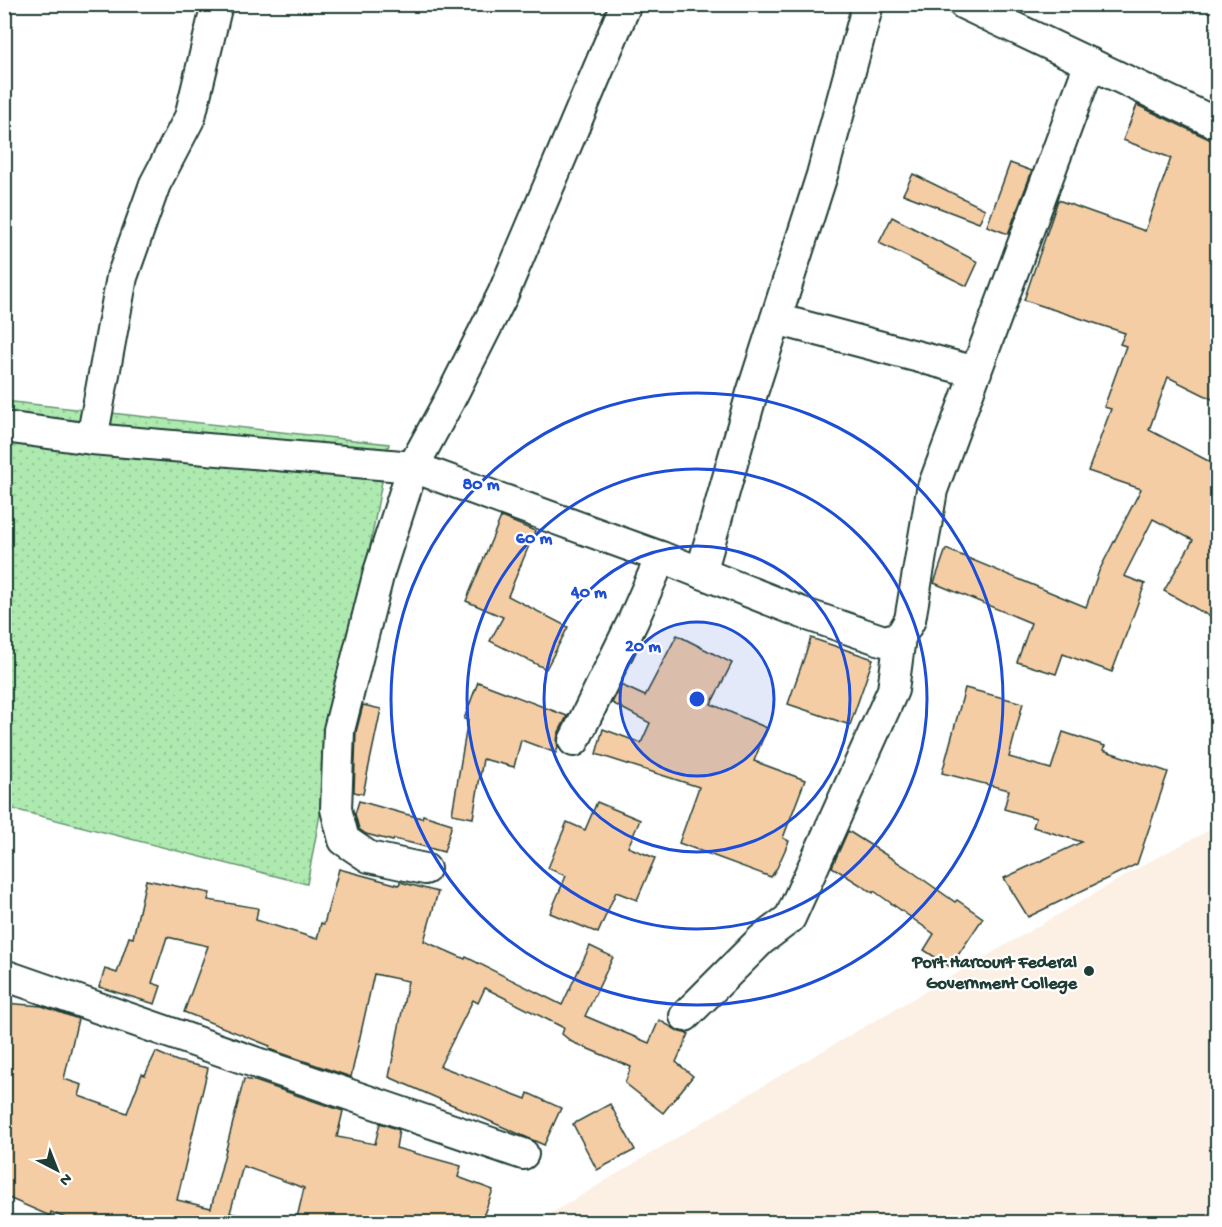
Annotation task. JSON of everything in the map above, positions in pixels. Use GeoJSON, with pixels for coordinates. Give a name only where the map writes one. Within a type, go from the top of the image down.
{"type":"FeatureCollection","features":[{"type":"Feature","properties":{"kind":"street"},"geometry":{"type":"LineString","coordinates":[[92,439],[122,277],[155,184],[190,117],[217,4]]}},
{"type":"Feature","properties":{"kind":"street"},"geometry":{"type":"LineString","coordinates":[[425,869],[369,857],[344,840],[336,809],[339,730],[380,572],[413,467],[503,294],[626,4]]}},
{"type":"Feature","properties":{"kind":"street"},"geometry":{"type":"LineString","coordinates":[[701,573],[752,393],[822,175],[868,4]]}},
{"type":"Feature","properties":{"kind":"street"},"geometry":{"type":"LineString","coordinates":[[964,4],[1218,124]]}},
{"type":"Feature","properties":{"kind":"street"},"geometry":{"type":"LineString","coordinates":[[685,1016],[761,940],[790,918],[893,690],[900,637],[910,620],[932,490],[1090,63]]}},
{"type":"Feature","properties":{"kind":"street"},"geometry":{"type":"LineString","coordinates":[[776,319],[976,372]]}},
{"type":"Feature","properties":{"kind":"street"},"geometry":{"type":"LineString","coordinates":[[4,428],[92,439],[413,467],[661,557],[808,615],[884,641],[900,637]]}},
{"type":"Feature","properties":{"kind":"street"},"geometry":{"type":"LineString","coordinates":[[574,741],[633,621],[661,557]]}},
{"type":"Feature","properties":{"kind":"street"},"geometry":{"type":"LineString","coordinates":[[4,975],[523,1154]]}},
{"type":"Feature","properties":{"kind":"shaded area","name":"Port Harcourt Federal Government College"},"geometry":{"type":"Polygon","coordinates":[[[1217,826],[1217,1222],[537,1222],[776,1078],[1147,863],[1217,826]]]}},
{"type":"Feature","properties":{"kind":"green space"},"geometry":{"type":"Polygon","coordinates":[[[4,401],[389,444],[307,884],[5,807],[4,401]]]}},
{"type":"Feature","properties":{"kind":"building"},"geometry":{"type":"Polygon","coordinates":[[[1137,105],[1211,140],[1218,141],[1218,402],[1168,377],[1149,430],[1218,466],[1218,621],[1164,591],[1193,540],[1153,519],[1124,576],[1145,584],[1112,672],[1063,654],[1056,674],[1017,662],[1031,623],[934,583],[946,549],[1086,607],[1099,571],[1141,489],[1088,471],[1111,409],[1104,407],[1126,346],[1120,344],[1125,333],[1024,300],[1058,200],[1145,231],[1171,158],[1123,140],[1137,105]]]}},
{"type":"Feature","properties":{"kind":"building"},"geometry":{"type":"Polygon","coordinates":[[[1010,163],[1032,171],[1008,234],[987,226],[1010,163]]]}},
{"type":"Feature","properties":{"kind":"building"},"geometry":{"type":"Polygon","coordinates":[[[913,174],[985,209],[979,223],[903,194],[913,174]]]}},
{"type":"Feature","properties":{"kind":"building"},"geometry":{"type":"Polygon","coordinates":[[[892,217],[978,262],[967,286],[879,243],[892,217]]]}},
{"type":"Feature","properties":{"kind":"building"},"geometry":{"type":"Polygon","coordinates":[[[501,517],[535,531],[508,596],[568,627],[546,669],[490,641],[503,617],[466,601],[501,517]]]}},
{"type":"Feature","properties":{"kind":"building"},"geometry":{"type":"Polygon","coordinates":[[[677,635],[732,663],[711,704],[767,728],[754,761],[805,780],[783,838],[789,841],[771,877],[679,843],[699,787],[596,754],[603,729],[641,743],[650,723],[612,703],[621,685],[645,696],[677,635]]]}},
{"type":"Feature","properties":{"kind":"building"},"geometry":{"type":"Polygon","coordinates":[[[811,638],[873,659],[850,725],[788,704],[811,638]]]}},
{"type":"Feature","properties":{"kind":"building"},"geometry":{"type":"Polygon","coordinates":[[[478,682],[567,716],[558,734],[556,753],[521,740],[514,767],[483,759],[473,818],[452,814],[468,720],[464,719],[478,682]]]}},
{"type":"Feature","properties":{"kind":"building"},"geometry":{"type":"Polygon","coordinates":[[[965,688],[1023,703],[1009,757],[1051,769],[1063,732],[1105,746],[1103,750],[1168,772],[1137,864],[1028,917],[1004,878],[1082,842],[1033,827],[1036,818],[1004,809],[1009,790],[942,773],[965,688]]]}},
{"type":"Feature","properties":{"kind":"building"},"geometry":{"type":"Polygon","coordinates":[[[363,705],[381,709],[363,794],[354,792],[356,732],[363,705]]]}},
{"type":"Feature","properties":{"kind":"building"},"geometry":{"type":"Polygon","coordinates":[[[359,801],[452,824],[444,852],[366,834],[359,829],[355,814],[359,801]]]}},
{"type":"Feature","properties":{"kind":"building"},"geometry":{"type":"Polygon","coordinates":[[[597,802],[640,820],[628,847],[655,858],[637,900],[616,892],[598,933],[550,913],[566,876],[548,868],[567,822],[585,830],[597,802]]]}},
{"type":"Feature","properties":{"kind":"building"},"geometry":{"type":"Polygon","coordinates":[[[848,831],[983,918],[950,967],[924,950],[934,934],[874,891],[873,893],[832,867],[848,831]]]}},
{"type":"Feature","properties":{"kind":"building"},"geometry":{"type":"Polygon","coordinates":[[[339,869],[399,885],[400,882],[438,892],[424,941],[465,959],[466,957],[562,1005],[590,946],[613,957],[585,1016],[649,1043],[659,1020],[680,1032],[689,1034],[676,1062],[693,1076],[663,1113],[625,1083],[631,1067],[572,1042],[562,1034],[564,1028],[485,988],[478,1003],[473,1000],[440,1066],[526,1099],[528,1093],[561,1108],[544,1145],[389,1077],[408,981],[374,974],[351,1077],[269,1049],[270,1046],[184,1012],[208,946],[167,937],[152,983],[161,986],[155,1004],[99,987],[105,969],[117,973],[129,937],[133,938],[146,880],[210,893],[208,900],[258,908],[256,920],[317,939],[321,923],[324,924],[339,869]]]}},
{"type":"Feature","properties":{"kind":"building"},"geometry":{"type":"Polygon","coordinates":[[[4,1003],[42,1006],[78,1019],[64,1079],[82,1085],[79,1096],[127,1113],[142,1074],[145,1075],[156,1052],[177,1061],[208,1068],[177,1200],[211,1208],[244,1079],[343,1111],[337,1137],[375,1144],[380,1123],[399,1130],[396,1148],[461,1166],[458,1177],[493,1190],[481,1222],[296,1222],[304,1188],[243,1166],[230,1213],[239,1215],[238,1222],[75,1222],[51,1212],[50,1216],[4,1196],[4,1003]]]}},
{"type":"Feature","properties":{"kind":"building"},"geometry":{"type":"Polygon","coordinates":[[[610,1104],[635,1150],[597,1170],[573,1124],[610,1104]]]}},
{"type":"Feature","properties":{"kind":"place","name":"Port Harcourt Federal Government College"},"geometry":{"type":"Point","coordinates":[1089,971]}}]}
